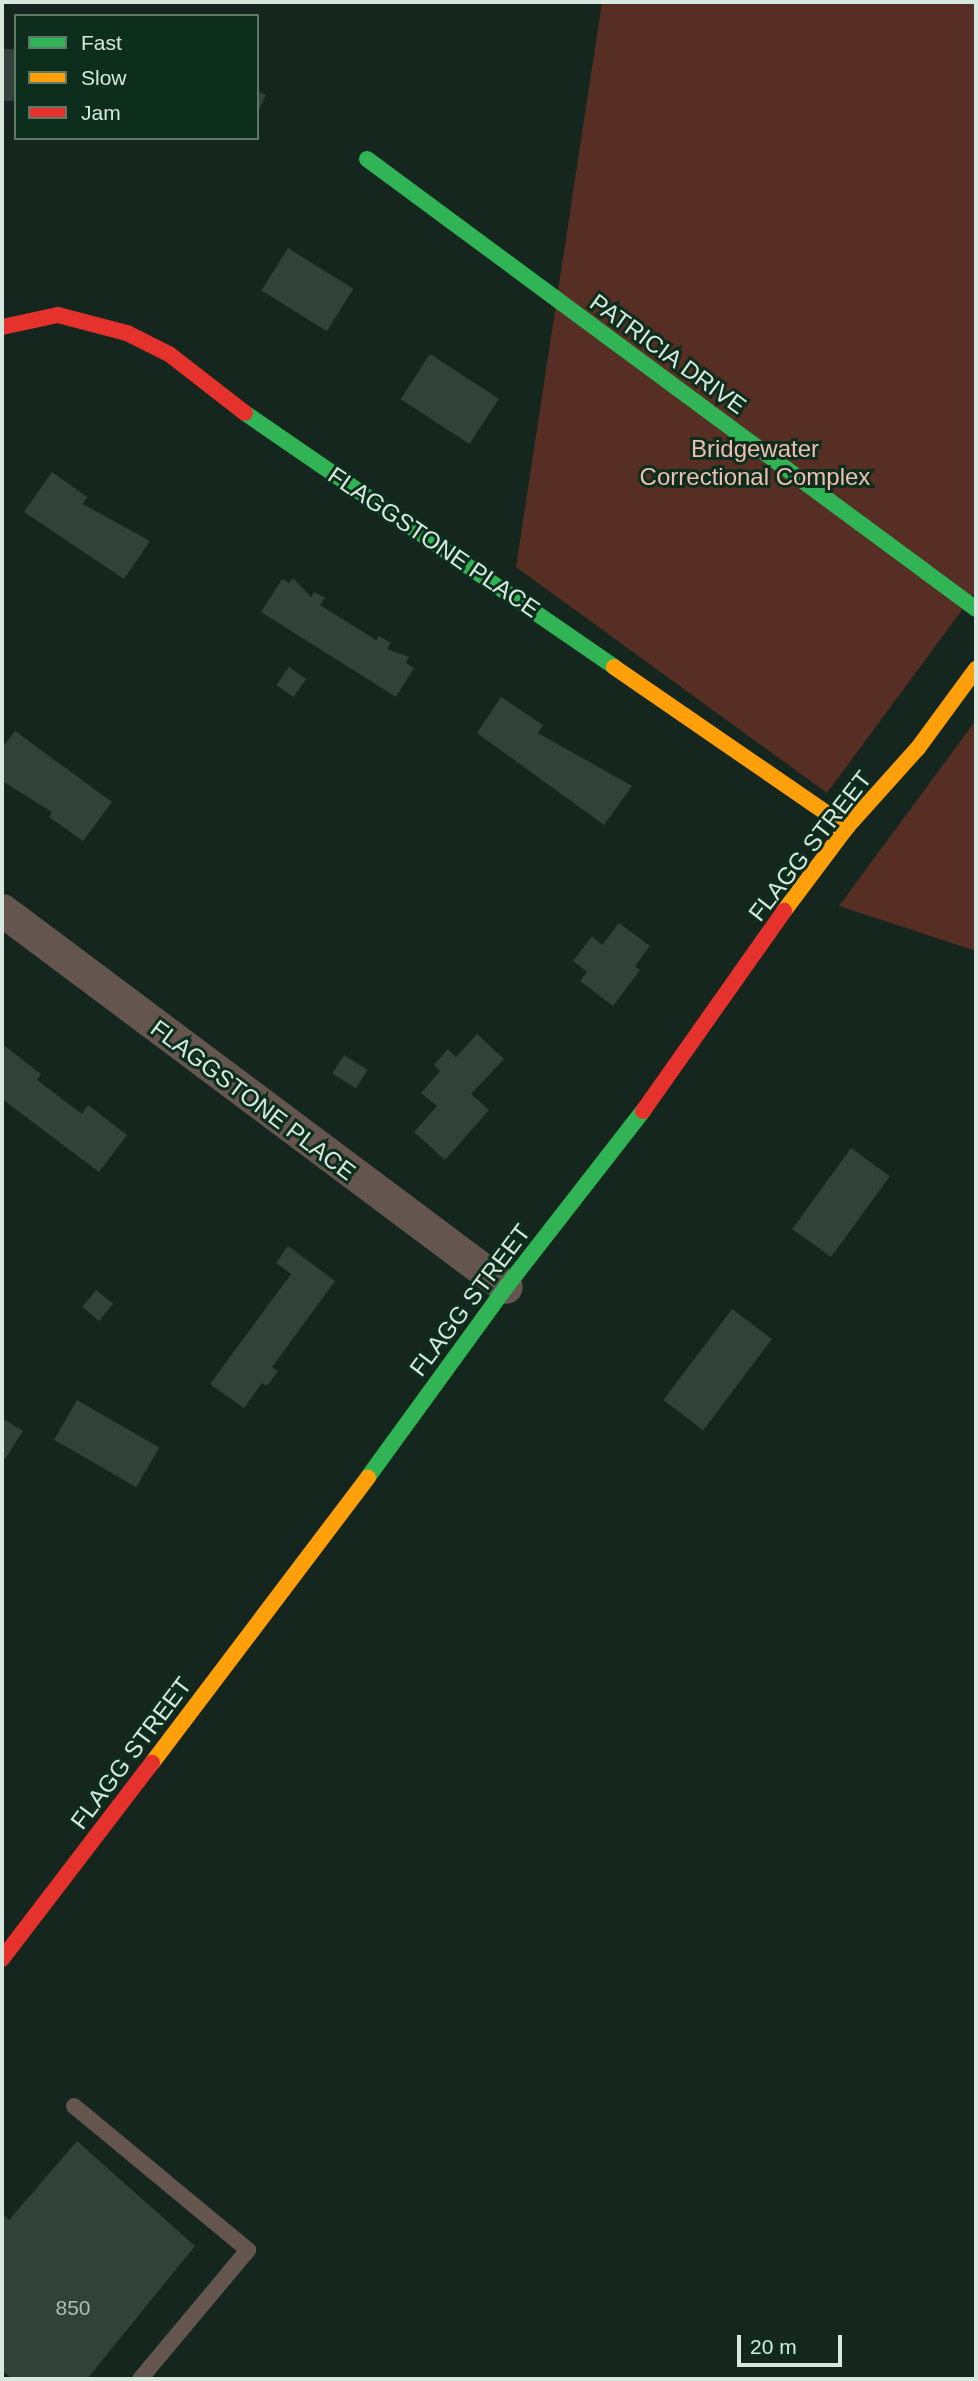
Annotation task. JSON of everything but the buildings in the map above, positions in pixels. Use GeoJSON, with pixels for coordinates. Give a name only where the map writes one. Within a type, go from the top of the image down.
{"type":"FeatureCollection","features":[{"type":"Feature","properties":{"kind":"street","name":"PATRICIA DRIVE"},"geometry":{"type":"LineString","coordinates":[[368,159],[976,609]]}},
{"type":"Feature","properties":{"kind":"street","name":"FLAGGSTONE PLACE"},"geometry":{"type":"LineString","coordinates":[[2,327],[58,315],[81,318],[127,332],[169,355],[245,413],[847,827]]}},
{"type":"Feature","properties":{"kind":"street","name":"FLAGG STREET"},"geometry":{"type":"LineString","coordinates":[[2,1959],[297,1574],[506,1287],[671,1075],[847,827],[918,748],[976,669]]}},
{"type":"Feature","properties":{"kind":"street","name":"FLAGGSTONE PLACE"},"geometry":{"type":"LineString","coordinates":[[2,910],[506,1287]]}},
{"type":"Feature","properties":{"kind":"lane"},"geometry":{"type":"LineString","coordinates":[[74,2106],[248,2250],[140,2379]]}},
{"type":"Feature","properties":{"kind":"green space","name":"Bridgewater Correctional Complex"},"geometry":{"type":"Polygon","coordinates":[[[602,2],[976,2],[976,591],[827,793],[516,567],[602,2]]]}},
{"type":"Feature","properties":{"kind":"green space"},"geometry":{"type":"Polygon","coordinates":[[[976,720],[976,951],[839,906],[976,720]]]}},
{"type":"Feature","properties":{"kind":"traffic: fast"},"geometry":{"type":"LineString","coordinates":[[367,159],[976,609]]}},
{"type":"Feature","properties":{"kind":"traffic: fast"},"geometry":{"type":"LineString","coordinates":[[245,413],[614,667]]}},
{"type":"Feature","properties":{"kind":"traffic: fast"},"geometry":{"type":"LineString","coordinates":[[368,1477],[506,1287],[643,1111]]}},
{"type":"Feature","properties":{"kind":"traffic: slow"},"geometry":{"type":"LineString","coordinates":[[614,667],[847,827]]}},
{"type":"Feature","properties":{"kind":"traffic: slow"},"geometry":{"type":"LineString","coordinates":[[784,911],[847,827],[918,748],[976,669]]}},
{"type":"Feature","properties":{"kind":"traffic: slow"},"geometry":{"type":"LineString","coordinates":[[152,1763],[368,1477]]}},
{"type":"Feature","properties":{"kind":"traffic: jam"},"geometry":{"type":"LineString","coordinates":[[2,327],[58,315],[127,333],[169,354],[245,413]]}},
{"type":"Feature","properties":{"kind":"traffic: jam"},"geometry":{"type":"LineString","coordinates":[[643,1111],[784,911]]}},
{"type":"Feature","properties":{"kind":"traffic: jam"},"geometry":{"type":"LineString","coordinates":[[2,1959],[152,1763]]}}]}
